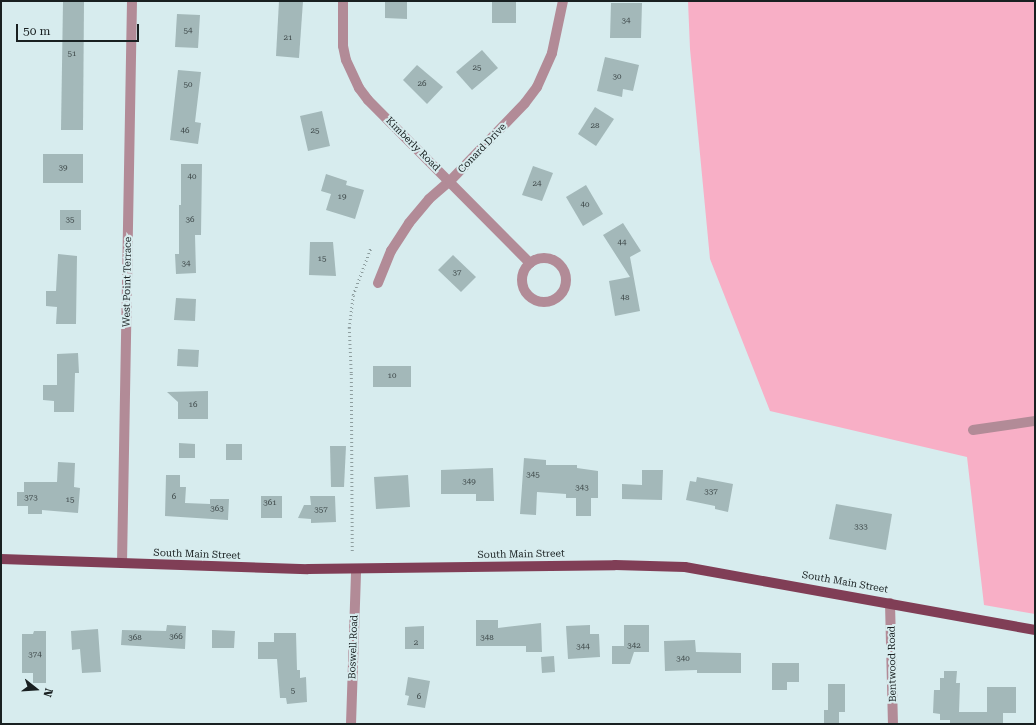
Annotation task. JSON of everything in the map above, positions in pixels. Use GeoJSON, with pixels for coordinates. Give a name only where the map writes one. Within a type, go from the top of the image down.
{"type":"FeatureCollection","features":[{"type":"Feature","properties":{"kind":"main road","name":"South Main Street"},"geometry":{"type":"LineString","coordinates":[[1,559],[356,570],[616,565],[685,567],[1035,630]]}},
{"type":"Feature","properties":{"kind":"street","name":"West Point Terrace"},"geometry":{"type":"LineString","coordinates":[[122,563],[132,1]]}},
{"type":"Feature","properties":{"kind":"street","name":"Kimberly Road"},"geometry":{"type":"LineString","coordinates":[[343,1],[343,46],[346,60],[359,88],[368,100],[530,263]]}},
{"type":"Feature","properties":{"kind":"street","name":"Conard Drive"},"geometry":{"type":"LineString","coordinates":[[378,283],[391,251],[409,223],[429,199],[450,181],[525,103],[537,87],[552,54],[563,1]]}},
{"type":"Feature","properties":{"kind":"street"},"geometry":{"type":"LineString","coordinates":[[542,258],[556,261],[561,266],[566,279],[562,293],[551,300],[532,298],[522,281],[530,263],[542,258]]}},
{"type":"Feature","properties":{"kind":"street"},"geometry":{"type":"LineString","coordinates":[[973,430],[1035,422]]}},
{"type":"Feature","properties":{"kind":"street","name":"Boswell Road"},"geometry":{"type":"LineString","coordinates":[[350,724],[356,570]]}},
{"type":"Feature","properties":{"kind":"street","name":"Bentwood Road"},"geometry":{"type":"LineString","coordinates":[[890,603],[893,724]]}},
{"type":"Feature","properties":{"kind":"path"},"geometry":{"type":"LineString","coordinates":[[352,551],[351,373],[349,328],[353,296],[371,247]]}},
{"type":"Feature","properties":{"kind":"shaded area"},"geometry":{"type":"Polygon","coordinates":[[[688,1],[1035,1],[1035,614],[984,605],[967,457],[770,411],[710,259],[690,49],[688,1]]]}},
{"type":"Feature","properties":{"kind":"building"},"geometry":{"type":"Polygon","coordinates":[[[63,1],[84,1],[83,130],[61,130],[63,1]]]}},
{"type":"Feature","properties":{"kind":"building"},"geometry":{"type":"Polygon","coordinates":[[[279,1],[303,1],[299,58],[276,56],[279,1]]]}},
{"type":"Feature","properties":{"kind":"building"},"geometry":{"type":"Polygon","coordinates":[[[385,1],[407,1],[407,19],[385,18],[385,1]]]}},
{"type":"Feature","properties":{"kind":"building"},"geometry":{"type":"Polygon","coordinates":[[[492,1],[516,1],[516,23],[492,23],[492,1]]]}},
{"type":"Feature","properties":{"kind":"building"},"geometry":{"type":"Polygon","coordinates":[[[611,3],[642,3],[641,38],[610,38],[611,3]]]}},
{"type":"Feature","properties":{"kind":"building"},"geometry":{"type":"Polygon","coordinates":[[[177,14],[200,15],[198,48],[175,47],[177,14]]]}},
{"type":"Feature","properties":{"kind":"building"},"geometry":{"type":"Polygon","coordinates":[[[482,50],[498,68],[472,90],[456,72],[482,50]]]}},
{"type":"Feature","properties":{"kind":"building"},"geometry":{"type":"Polygon","coordinates":[[[605,57],[639,65],[633,91],[623,89],[622,97],[597,91],[605,57]]]}},
{"type":"Feature","properties":{"kind":"building"},"geometry":{"type":"Polygon","coordinates":[[[417,65],[443,87],[427,104],[403,80],[417,65]]]}},
{"type":"Feature","properties":{"kind":"building"},"geometry":{"type":"Polygon","coordinates":[[[178,70],[201,72],[195,122],[201,123],[198,144],[170,140],[178,70]]]}},
{"type":"Feature","properties":{"kind":"building"},"geometry":{"type":"Polygon","coordinates":[[[595,107],[614,119],[596,146],[578,134],[595,107]]]}},
{"type":"Feature","properties":{"kind":"building"},"geometry":{"type":"Polygon","coordinates":[[[322,111],[330,146],[308,151],[300,116],[322,111]]]}},
{"type":"Feature","properties":{"kind":"building"},"geometry":{"type":"Polygon","coordinates":[[[43,154],[83,154],[83,183],[43,183],[43,154]]]}},
{"type":"Feature","properties":{"kind":"building"},"geometry":{"type":"Polygon","coordinates":[[[181,164],[202,164],[201,235],[195,235],[196,273],[176,274],[175,254],[179,254],[181,164]]]}},
{"type":"Feature","properties":{"kind":"building"},"geometry":{"type":"Polygon","coordinates":[[[533,166],[553,173],[542,201],[522,195],[533,166]]]}},
{"type":"Feature","properties":{"kind":"building"},"geometry":{"type":"Polygon","coordinates":[[[326,174],[347,181],[346,185],[364,190],[355,219],[326,210],[331,194],[321,191],[326,174]]]}},
{"type":"Feature","properties":{"kind":"building"},"geometry":{"type":"Polygon","coordinates":[[[586,185],[603,214],[583,226],[566,197],[586,185]]]}},
{"type":"Feature","properties":{"kind":"building"},"geometry":{"type":"Polygon","coordinates":[[[60,210],[81,210],[81,230],[60,230],[60,210]]]}},
{"type":"Feature","properties":{"kind":"building"},"geometry":{"type":"Polygon","coordinates":[[[623,223],[641,251],[630,257],[640,311],[615,316],[609,281],[630,277],[603,235],[623,223]]]}},
{"type":"Feature","properties":{"kind":"building"},"geometry":{"type":"Polygon","coordinates":[[[310,242],[333,242],[336,276],[309,275],[310,242]]]}},
{"type":"Feature","properties":{"kind":"building"},"geometry":{"type":"Polygon","coordinates":[[[58,254],[77,256],[76,324],[56,324],[57,307],[46,306],[46,291],[56,291],[58,254]]]}},
{"type":"Feature","properties":{"kind":"building"},"geometry":{"type":"Polygon","coordinates":[[[453,255],[476,277],[461,292],[438,270],[453,255]]]}},
{"type":"Feature","properties":{"kind":"building"},"geometry":{"type":"Polygon","coordinates":[[[176,298],[196,299],[195,321],[174,320],[176,298]]]}},
{"type":"Feature","properties":{"kind":"building"},"geometry":{"type":"Polygon","coordinates":[[[178,349],[199,350],[198,367],[177,366],[178,349]]]}},
{"type":"Feature","properties":{"kind":"building"},"geometry":{"type":"Polygon","coordinates":[[[78,353],[79,373],[75,373],[74,412],[54,412],[54,401],[43,400],[43,385],[57,385],[57,354],[78,353]]]}},
{"type":"Feature","properties":{"kind":"building"},"geometry":{"type":"Polygon","coordinates":[[[373,366],[411,366],[411,387],[373,387],[373,366]]]}},
{"type":"Feature","properties":{"kind":"building"},"geometry":{"type":"Polygon","coordinates":[[[208,391],[208,419],[178,419],[178,402],[167,392],[208,391]]]}},
{"type":"Feature","properties":{"kind":"building"},"geometry":{"type":"Polygon","coordinates":[[[179,443],[195,444],[195,458],[179,458],[179,443]]]}},
{"type":"Feature","properties":{"kind":"building"},"geometry":{"type":"Polygon","coordinates":[[[226,444],[242,444],[242,460],[226,460],[226,444]]]}},
{"type":"Feature","properties":{"kind":"building"},"geometry":{"type":"Polygon","coordinates":[[[330,446],[346,446],[344,487],[331,487],[330,446]]]}},
{"type":"Feature","properties":{"kind":"building"},"geometry":{"type":"Polygon","coordinates":[[[524,458],[546,460],[546,465],[577,465],[577,468],[598,471],[598,498],[591,498],[591,516],[576,516],[576,498],[566,498],[566,494],[537,492],[536,515],[520,514],[524,458]]]}},
{"type":"Feature","properties":{"kind":"building"},"geometry":{"type":"Polygon","coordinates":[[[58,462],[75,463],[74,487],[80,488],[78,513],[42,510],[42,514],[28,514],[28,506],[17,506],[17,492],[24,492],[24,482],[57,482],[58,462]]]}},
{"type":"Feature","properties":{"kind":"building"},"geometry":{"type":"Polygon","coordinates":[[[493,468],[494,501],[476,501],[476,494],[441,494],[441,470],[493,468]]]}},
{"type":"Feature","properties":{"kind":"building"},"geometry":{"type":"Polygon","coordinates":[[[642,470],[663,470],[662,500],[622,499],[622,484],[642,485],[642,470]]]}},
{"type":"Feature","properties":{"kind":"building"},"geometry":{"type":"Polygon","coordinates":[[[166,475],[180,475],[180,487],[186,487],[185,503],[210,504],[210,499],[229,499],[228,520],[165,516],[166,475]]]}},
{"type":"Feature","properties":{"kind":"building"},"geometry":{"type":"Polygon","coordinates":[[[408,475],[410,507],[376,509],[374,477],[408,475]]]}},
{"type":"Feature","properties":{"kind":"building"},"geometry":{"type":"Polygon","coordinates":[[[697,477],[733,484],[728,512],[715,509],[715,506],[686,500],[690,481],[696,482],[697,477]]]}},
{"type":"Feature","properties":{"kind":"building"},"geometry":{"type":"Polygon","coordinates":[[[261,496],[282,496],[282,518],[261,518],[261,496]]]}},
{"type":"Feature","properties":{"kind":"building"},"geometry":{"type":"Polygon","coordinates":[[[310,496],[335,496],[336,522],[311,523],[311,519],[298,518],[304,505],[311,505],[310,496]]]}},
{"type":"Feature","properties":{"kind":"building"},"geometry":{"type":"Polygon","coordinates":[[[836,504],[892,514],[886,550],[829,539],[836,504]]]}},
{"type":"Feature","properties":{"kind":"building"},"geometry":{"type":"Polygon","coordinates":[[[476,620],[498,620],[498,628],[541,623],[542,652],[526,652],[526,646],[476,646],[476,620]]]}},
{"type":"Feature","properties":{"kind":"building"},"geometry":{"type":"Polygon","coordinates":[[[167,625],[186,626],[185,649],[121,645],[122,630],[166,631],[167,625]]]}},
{"type":"Feature","properties":{"kind":"building"},"geometry":{"type":"Polygon","coordinates":[[[590,625],[590,634],[599,634],[600,657],[568,659],[566,626],[590,625]]]}},
{"type":"Feature","properties":{"kind":"building"},"geometry":{"type":"Polygon","coordinates":[[[624,625],[649,625],[649,652],[634,652],[630,664],[612,664],[612,646],[624,646],[624,625]]]}},
{"type":"Feature","properties":{"kind":"building"},"geometry":{"type":"Polygon","coordinates":[[[424,626],[424,649],[405,649],[405,627],[424,626]]]}},
{"type":"Feature","properties":{"kind":"building"},"geometry":{"type":"Polygon","coordinates":[[[98,629],[101,672],[82,673],[80,649],[72,650],[71,631],[98,629]]]}},
{"type":"Feature","properties":{"kind":"building"},"geometry":{"type":"Polygon","coordinates":[[[212,630],[235,631],[234,648],[212,648],[212,630]]]}},
{"type":"Feature","properties":{"kind":"building"},"geometry":{"type":"Polygon","coordinates":[[[34,631],[46,631],[46,683],[33,683],[33,673],[22,673],[22,634],[33,634],[34,631]]]}},
{"type":"Feature","properties":{"kind":"building"},"geometry":{"type":"Polygon","coordinates":[[[274,633],[296,633],[297,670],[300,670],[300,678],[306,677],[307,702],[287,704],[286,698],[280,698],[277,659],[258,659],[258,642],[274,642],[274,633]]]}},
{"type":"Feature","properties":{"kind":"building"},"geometry":{"type":"Polygon","coordinates":[[[695,640],[696,652],[741,653],[741,673],[697,673],[697,670],[665,671],[664,641],[695,640]]]}},
{"type":"Feature","properties":{"kind":"building"},"geometry":{"type":"Polygon","coordinates":[[[554,656],[555,672],[542,673],[541,657],[554,656]]]}},
{"type":"Feature","properties":{"kind":"building"},"geometry":{"type":"Polygon","coordinates":[[[772,663],[799,663],[799,682],[787,682],[787,690],[772,690],[772,663]]]}},
{"type":"Feature","properties":{"kind":"building"},"geometry":{"type":"Polygon","coordinates":[[[944,671],[957,671],[956,683],[960,683],[959,712],[987,712],[987,687],[1016,687],[1016,713],[1003,713],[1003,724],[950,724],[950,720],[940,720],[940,714],[933,713],[934,690],[940,690],[940,678],[944,678],[944,671]]]}},
{"type":"Feature","properties":{"kind":"building"},"geometry":{"type":"Polygon","coordinates":[[[408,677],[430,681],[425,708],[407,705],[409,696],[405,695],[408,677]]]}},
{"type":"Feature","properties":{"kind":"building"},"geometry":{"type":"Polygon","coordinates":[[[828,684],[845,684],[845,712],[839,712],[839,724],[824,724],[824,710],[828,710],[828,684]]]}}]}
